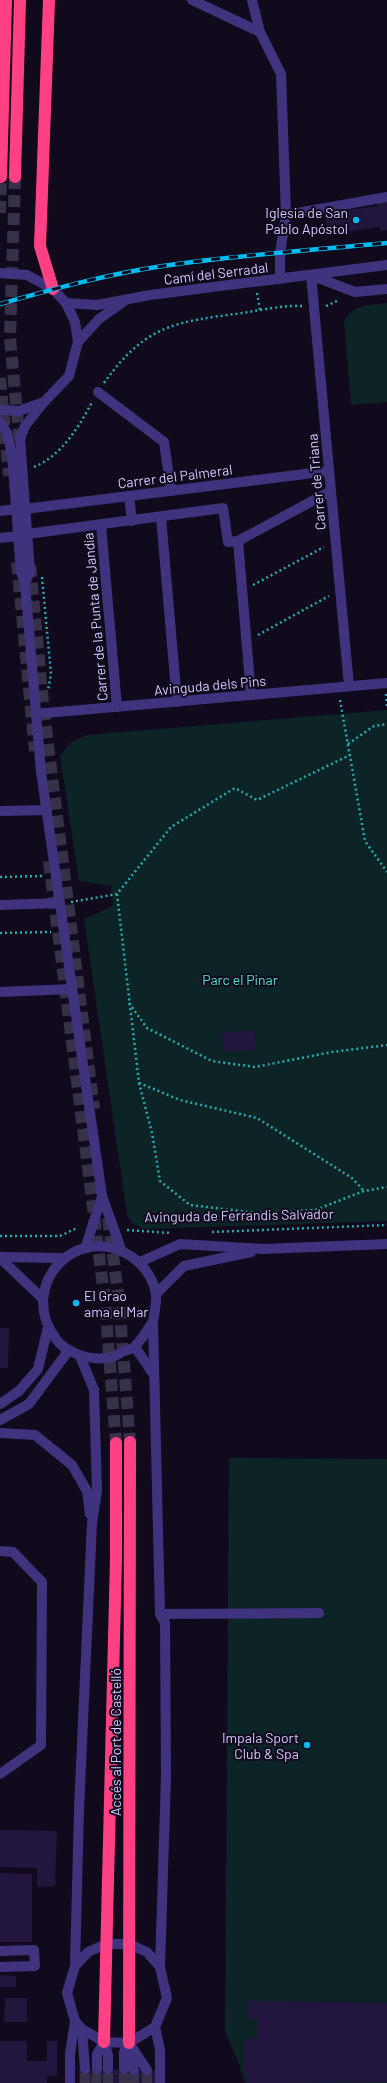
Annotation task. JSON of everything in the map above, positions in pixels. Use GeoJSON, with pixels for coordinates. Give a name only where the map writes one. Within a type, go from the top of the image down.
{"type":"FeatureCollection","features":[{"type":"Feature","properties":{"kind":"highway"},"geometry":{"type":"LineString","coordinates":[[1,177],[6,0]]}},
{"type":"Feature","properties":{"kind":"highway"},"geometry":{"type":"LineString","coordinates":[[15,177],[20,0]]}},
{"type":"Feature","properties":{"kind":"highway"},"geometry":{"type":"LineString","coordinates":[[49,0],[40,246],[53,289]]}},
{"type":"Feature","properties":{"kind":"highway","name":"Accés al Port de Castelló"},"geometry":{"type":"LineString","coordinates":[[129,2042],[130,1442]]}},
{"type":"Feature","properties":{"kind":"highway","name":"Accés al Port de Castelló"},"geometry":{"type":"LineString","coordinates":[[104,2042],[116,1558],[116,1443]]}},
{"type":"Feature","properties":{"kind":"street"},"geometry":{"type":"LineString","coordinates":[[192,0],[260,32]]}},
{"type":"Feature","properties":{"kind":"street"},"geometry":{"type":"LineString","coordinates":[[252,0],[260,32],[280,74],[286,215],[280,253],[280,279]]}},
{"type":"Feature","properties":{"kind":"street"},"geometry":{"type":"LineString","coordinates":[[286,215],[387,197]]}},
{"type":"Feature","properties":{"kind":"street","name":"Camí del Serradal"},"geometry":{"type":"LineString","coordinates":[[66,303],[97,305],[150,295],[387,265]]}},
{"type":"Feature","properties":{"kind":"street"},"geometry":{"type":"LineString","coordinates":[[0,273],[27,275],[53,289],[66,303],[75,322],[78,342],[69,376],[44,402],[25,426],[20,439],[22,468],[20,509]]}},
{"type":"Feature","properties":{"kind":"street","name":"Camí del Serradal"},"geometry":{"type":"LineString","coordinates":[[311,275],[355,292],[387,289]]}},
{"type":"Feature","properties":{"kind":"street","name":"Carrer de Triana"},"geometry":{"type":"LineString","coordinates":[[311,275],[349,686]]}},
{"type":"Feature","properties":{"kind":"street","name":"Camí del Serradal"},"geometry":{"type":"LineString","coordinates":[[78,342],[99,319],[126,300]]}},
{"type":"Feature","properties":{"kind":"street"},"geometry":{"type":"LineString","coordinates":[[98,392],[164,442],[171,491]]}},
{"type":"Feature","properties":{"kind":"street"},"geometry":{"type":"LineString","coordinates":[[0,410],[19,411],[44,402]]}},
{"type":"Feature","properties":{"kind":"street"},"geometry":{"type":"LineString","coordinates":[[0,422],[7,434],[12,455],[20,509],[22,535],[30,572],[25,583],[35,714],[56,875],[102,1196],[121,1249]]}},
{"type":"Feature","properties":{"kind":"street","name":"Carrer del Palmeral"},"geometry":{"type":"LineString","coordinates":[[0,512],[329,472]]}},
{"type":"Feature","properties":{"kind":"street"},"geometry":{"type":"LineString","coordinates":[[0,538],[223,508],[228,542],[238,541],[331,491]]}},
{"type":"Feature","properties":{"kind":"street"},"geometry":{"type":"LineString","coordinates":[[129,496],[132,521]]}},
{"type":"Feature","properties":{"kind":"street"},"geometry":{"type":"LineString","coordinates":[[161,517],[177,702]]}},
{"type":"Feature","properties":{"kind":"street","name":"Carrer de la Punta de Jandía"},"geometry":{"type":"LineString","coordinates":[[101,525],[117,707]]}},
{"type":"Feature","properties":{"kind":"street"},"geometry":{"type":"LineString","coordinates":[[238,541],[251,695]]}},
{"type":"Feature","properties":{"kind":"street","name":"Avinguda dels Pins"},"geometry":{"type":"LineString","coordinates":[[35,714],[387,683]]}},
{"type":"Feature","properties":{"kind":"street"},"geometry":{"type":"LineString","coordinates":[[0,811],[47,810]]}},
{"type":"Feature","properties":{"kind":"street"},"geometry":{"type":"LineString","coordinates":[[0,905],[60,903]]}},
{"type":"Feature","properties":{"kind":"street"},"geometry":{"type":"LineString","coordinates":[[0,992],[72,989]]}},
{"type":"Feature","properties":{"kind":"street"},"geometry":{"type":"LineString","coordinates":[[86,1246],[102,1196]]}},
{"type":"Feature","properties":{"kind":"street","name":"Avinguda de Ferrandis Salvador"},"geometry":{"type":"LineString","coordinates":[[140,1262],[180,1244],[264,1249],[387,1244]]}},
{"type":"Feature","properties":{"kind":"street"},"geometry":{"type":"LineString","coordinates":[[153,1322],[135,1347],[109,1358],[80,1356],[69,1350],[57,1340],[48,1327],[42,1298],[48,1276],[63,1258],[86,1246],[104,1245],[121,1249],[140,1262],[150,1277],[156,1294],[153,1322],[160,1614],[166,1624],[166,1776],[160,1967],[168,1998],[156,2027],[160,2050],[160,2083]]}},
{"type":"Feature","properties":{"kind":"street","name":"Avinguda de Ferrandis Salvador"},"geometry":{"type":"LineString","coordinates":[[156,1294],[184,1266],[264,1249]]}},
{"type":"Feature","properties":{"kind":"street"},"geometry":{"type":"LineString","coordinates":[[0,1258],[63,1258]]}},
{"type":"Feature","properties":{"kind":"street"},"geometry":{"type":"LineString","coordinates":[[0,1258],[42,1298]]}},
{"type":"Feature","properties":{"kind":"street"},"geometry":{"type":"LineString","coordinates":[[0,1404],[19,1391],[38,1369],[48,1327]]}},
{"type":"Feature","properties":{"kind":"street"},"geometry":{"type":"LineString","coordinates":[[135,1347],[154,1375]]}},
{"type":"Feature","properties":{"kind":"street"},"geometry":{"type":"LineString","coordinates":[[0,1420],[29,1404],[69,1350]]}},
{"type":"Feature","properties":{"kind":"street"},"geometry":{"type":"LineString","coordinates":[[80,1356],[94,1390],[97,1491],[92,1523],[79,1810],[75,1966],[67,1993],[75,2021],[82,2030],[104,2042],[129,2042],[156,2027]]}},
{"type":"Feature","properties":{"kind":"street"},"geometry":{"type":"LineString","coordinates":[[0,1433],[35,1435],[72,1465],[87,1491],[92,1523]]}},
{"type":"Feature","properties":{"kind":"street"},"geometry":{"type":"LineString","coordinates":[[0,1551],[13,1552],[42,1582],[41,1745],[0,1774]]}},
{"type":"Feature","properties":{"kind":"street"},"geometry":{"type":"LineString","coordinates":[[160,1614],[319,1613]]}},
{"type":"Feature","properties":{"kind":"street"},"geometry":{"type":"LineString","coordinates":[[75,1966],[88,1952],[106,1944],[129,1944],[147,1952],[160,1967]]}},
{"type":"Feature","properties":{"kind":"street"},"geometry":{"type":"LineString","coordinates":[[0,1951],[34,1950],[35,1966],[0,1967]]}},
{"type":"Feature","properties":{"kind":"street"},"geometry":{"type":"LineString","coordinates":[[70,2083],[70,2054],[75,2021]]}},
{"type":"Feature","properties":{"kind":"street"},"geometry":{"type":"LineString","coordinates":[[82,2030],[85,2069]]}},
{"type":"Feature","properties":{"kind":"street"},"geometry":{"type":"LineString","coordinates":[[96,2069],[97,2054],[104,2042]]}},
{"type":"Feature","properties":{"kind":"street"},"geometry":{"type":"LineString","coordinates":[[104,2042],[108,2055],[108,2069]]}},
{"type":"Feature","properties":{"kind":"street"},"geometry":{"type":"LineString","coordinates":[[129,2042],[124,2052],[129,2069]]}},
{"type":"Feature","properties":{"kind":"street"},"geometry":{"type":"LineString","coordinates":[[129,2042],[147,2070]]}},
{"type":"Feature","properties":{"kind":"path"},"geometry":{"type":"LineString","coordinates":[[256,282],[260,310]]}},
{"type":"Feature","properties":{"kind":"path"},"geometry":{"type":"LineString","coordinates":[[22,468],[33,467],[48,462],[81,423],[98,392],[112,373],[133,349],[149,336],[186,320],[295,305],[327,306],[337,301],[344,300]]}},
{"type":"Feature","properties":{"kind":"path"},"geometry":{"type":"LineString","coordinates":[[242,591],[335,541]]}},
{"type":"Feature","properties":{"kind":"path"},"geometry":{"type":"LineString","coordinates":[[42,572],[51,674],[46,700],[47,713]]}},
{"type":"Feature","properties":{"kind":"path"},"geometry":{"type":"LineString","coordinates":[[246,641],[340,591]]}},
{"type":"Feature","properties":{"kind":"path"},"geometry":{"type":"LineString","coordinates":[[338,687],[365,841],[387,872]]}},
{"type":"Feature","properties":{"kind":"path"},"geometry":{"type":"LineString","coordinates":[[348,744],[374,726],[387,724]]}},
{"type":"Feature","properties":{"kind":"path"},"geometry":{"type":"LineString","coordinates":[[60,903],[116,894],[171,827],[235,788],[257,800],[350,755]]}},
{"type":"Feature","properties":{"kind":"path"},"geometry":{"type":"LineString","coordinates":[[0,877],[56,875]]}},
{"type":"Feature","properties":{"kind":"path"},"geometry":{"type":"LineString","coordinates":[[71,894],[73,909]]}},
{"type":"Feature","properties":{"kind":"path"},"geometry":{"type":"LineString","coordinates":[[116,894],[128,1003],[139,1083],[152,1133],[160,1181],[190,1205],[257,1213],[315,1210],[364,1191],[387,1186]]}},
{"type":"Feature","properties":{"kind":"path"},"geometry":{"type":"LineString","coordinates":[[0,934],[64,931]]}},
{"type":"Feature","properties":{"kind":"path"},"geometry":{"type":"LineString","coordinates":[[128,1003],[147,1028],[212,1061],[255,1067],[332,1052],[387,1045]]}},
{"type":"Feature","properties":{"kind":"path"},"geometry":{"type":"LineString","coordinates":[[139,1083],[180,1100],[257,1118],[352,1178],[364,1191]]}},
{"type":"Feature","properties":{"kind":"path"},"geometry":{"type":"LineString","coordinates":[[0,1236],[60,1236],[77,1229],[80,1225]]}},
{"type":"Feature","properties":{"kind":"path","name":"Avinguda de Ferrandis Salvador"},"geometry":{"type":"LineString","coordinates":[[123,1225],[127,1231],[177,1232]]}},
{"type":"Feature","properties":{"kind":"path","name":"Avinguda de Ferrandis Salvador"},"geometry":{"type":"LineString","coordinates":[[207,1232],[387,1225]]}},
{"type":"Feature","properties":{"kind":"green space"},"geometry":{"type":"Polygon","coordinates":[[[387,303],[387,402],[351,405],[344,321],[352,311],[357,308],[387,303]]]}},
{"type":"Feature","properties":{"kind":"green space","name":"Parc el Pinar"},"geometry":{"type":"Polygon","coordinates":[[[387,710],[387,1221],[144,1229],[132,1223],[127,1214],[84,919],[113,906],[111,886],[79,881],[60,756],[70,743],[86,735],[387,710]]]}},
{"type":"Feature","properties":{"kind":"green space","name":"Impala Sport Club & Spa"},"geometry":{"type":"Polygon","coordinates":[[[229,1458],[387,1459],[387,2083],[245,2083],[239,2064],[225,2031],[229,1458]]]}},
{"type":"Feature","properties":{"kind":"building","name":"Iglesia de San Pablo Apóstol"},"geometry":{"type":"Polygon","coordinates":[[[387,201],[387,230],[381,231],[380,227],[328,234],[325,213],[378,206],[377,202],[387,201]]]}},
{"type":"Feature","properties":{"kind":"building"},"geometry":{"type":"Polygon","coordinates":[[[254,1030],[256,1050],[224,1052],[223,1032],[254,1030]]]}},
{"type":"Feature","properties":{"kind":"building"},"geometry":{"type":"Polygon","coordinates":[[[0,1328],[9,1328],[8,1368],[0,1368],[0,1328]]]}},
{"type":"Feature","properties":{"kind":"building"},"geometry":{"type":"Polygon","coordinates":[[[0,1830],[57,1831],[55,1886],[37,1887],[37,1868],[0,1867],[0,1830]]]}},
{"type":"Feature","properties":{"kind":"building"},"geometry":{"type":"Polygon","coordinates":[[[0,1873],[32,1874],[32,1942],[0,1942],[0,1873]]]}},
{"type":"Feature","properties":{"kind":"building"},"geometry":{"type":"Polygon","coordinates":[[[0,1975],[16,1976],[16,1987],[0,1987],[0,1975]]]}},
{"type":"Feature","properties":{"kind":"building"},"geometry":{"type":"Polygon","coordinates":[[[5,1998],[27,1998],[27,2022],[4,2022],[5,1998]]]}},
{"type":"Feature","properties":{"kind":"building"},"geometry":{"type":"Polygon","coordinates":[[[248,2001],[387,2003],[387,2082],[247,2083],[244,2064],[244,2038],[257,2039],[257,2019],[247,2019],[248,2001]]]}},
{"type":"Feature","properties":{"kind":"building"},"geometry":{"type":"Polygon","coordinates":[[[0,2041],[27,2041],[27,2061],[47,2061],[47,2041],[57,2041],[57,2076],[47,2076],[47,2083],[0,2083],[0,2041]]]}},
{"type":"Feature","properties":{"kind":"building"},"geometry":{"type":"Polygon","coordinates":[[[79,2069],[157,2070],[157,2083],[79,2083],[79,2069]]]}},
{"type":"Feature","properties":{"kind":"tunnel"},"geometry":{"type":"LineString","coordinates":[[0,213],[1,177]]}},
{"type":"Feature","properties":{"kind":"tunnel"},"geometry":{"type":"LineString","coordinates":[[15,177],[10,338],[20,445]]}},
{"type":"Feature","properties":{"kind":"tunnel"},"geometry":{"type":"LineString","coordinates":[[0,378],[9,476]]}},
{"type":"Feature","properties":{"kind":"tunnel"},"geometry":{"type":"LineString","coordinates":[[17,562],[35,751]]}},
{"type":"Feature","properties":{"kind":"tunnel"},"geometry":{"type":"LineString","coordinates":[[30,565],[44,713],[94,1109]]}},
{"type":"Feature","properties":{"kind":"tunnel"},"geometry":{"type":"LineString","coordinates":[[49,861],[105,1302],[116,1443]]}},
{"type":"Feature","properties":{"kind":"tunnel"},"geometry":{"type":"LineString","coordinates":[[108,1218],[119,1301],[130,1442]]}},
{"type":"Feature","properties":{"kind":"tunnel"},"geometry":{"type":"LineString","coordinates":[[85,2069],[85,2083]]}},
{"type":"Feature","properties":{"kind":"tunnel"},"geometry":{"type":"LineString","coordinates":[[96,2083],[97,2069]]}},
{"type":"Feature","properties":{"kind":"tunnel"},"geometry":{"type":"LineString","coordinates":[[108,2069],[108,2083]]}},
{"type":"Feature","properties":{"kind":"tunnel"},"geometry":{"type":"LineString","coordinates":[[124,2069],[124,2083]]}},
{"type":"Feature","properties":{"kind":"tunnel"},"geometry":{"type":"LineString","coordinates":[[134,2070],[134,2083]]}},
{"type":"Feature","properties":{"kind":"tunnel"},"geometry":{"type":"LineString","coordinates":[[147,2070],[147,2083]]}},
{"type":"Feature","properties":{"kind":"railway"},"geometry":{"type":"LineString","coordinates":[[0,304],[60,287],[142,269],[247,256],[387,243]]}},
{"type":"Feature","properties":{"kind":"place","name":"Iglesia de San Pablo Apóstol"},"geometry":{"type":"Point","coordinates":[356,220]}},
{"type":"Feature","properties":{"kind":"place","name":"El Grao ama el Mar"},"geometry":{"type":"Point","coordinates":[76,1303]}},
{"type":"Feature","properties":{"kind":"place","name":"Impala Sport Club & Spa"},"geometry":{"type":"Point","coordinates":[307,1745]}}]}
